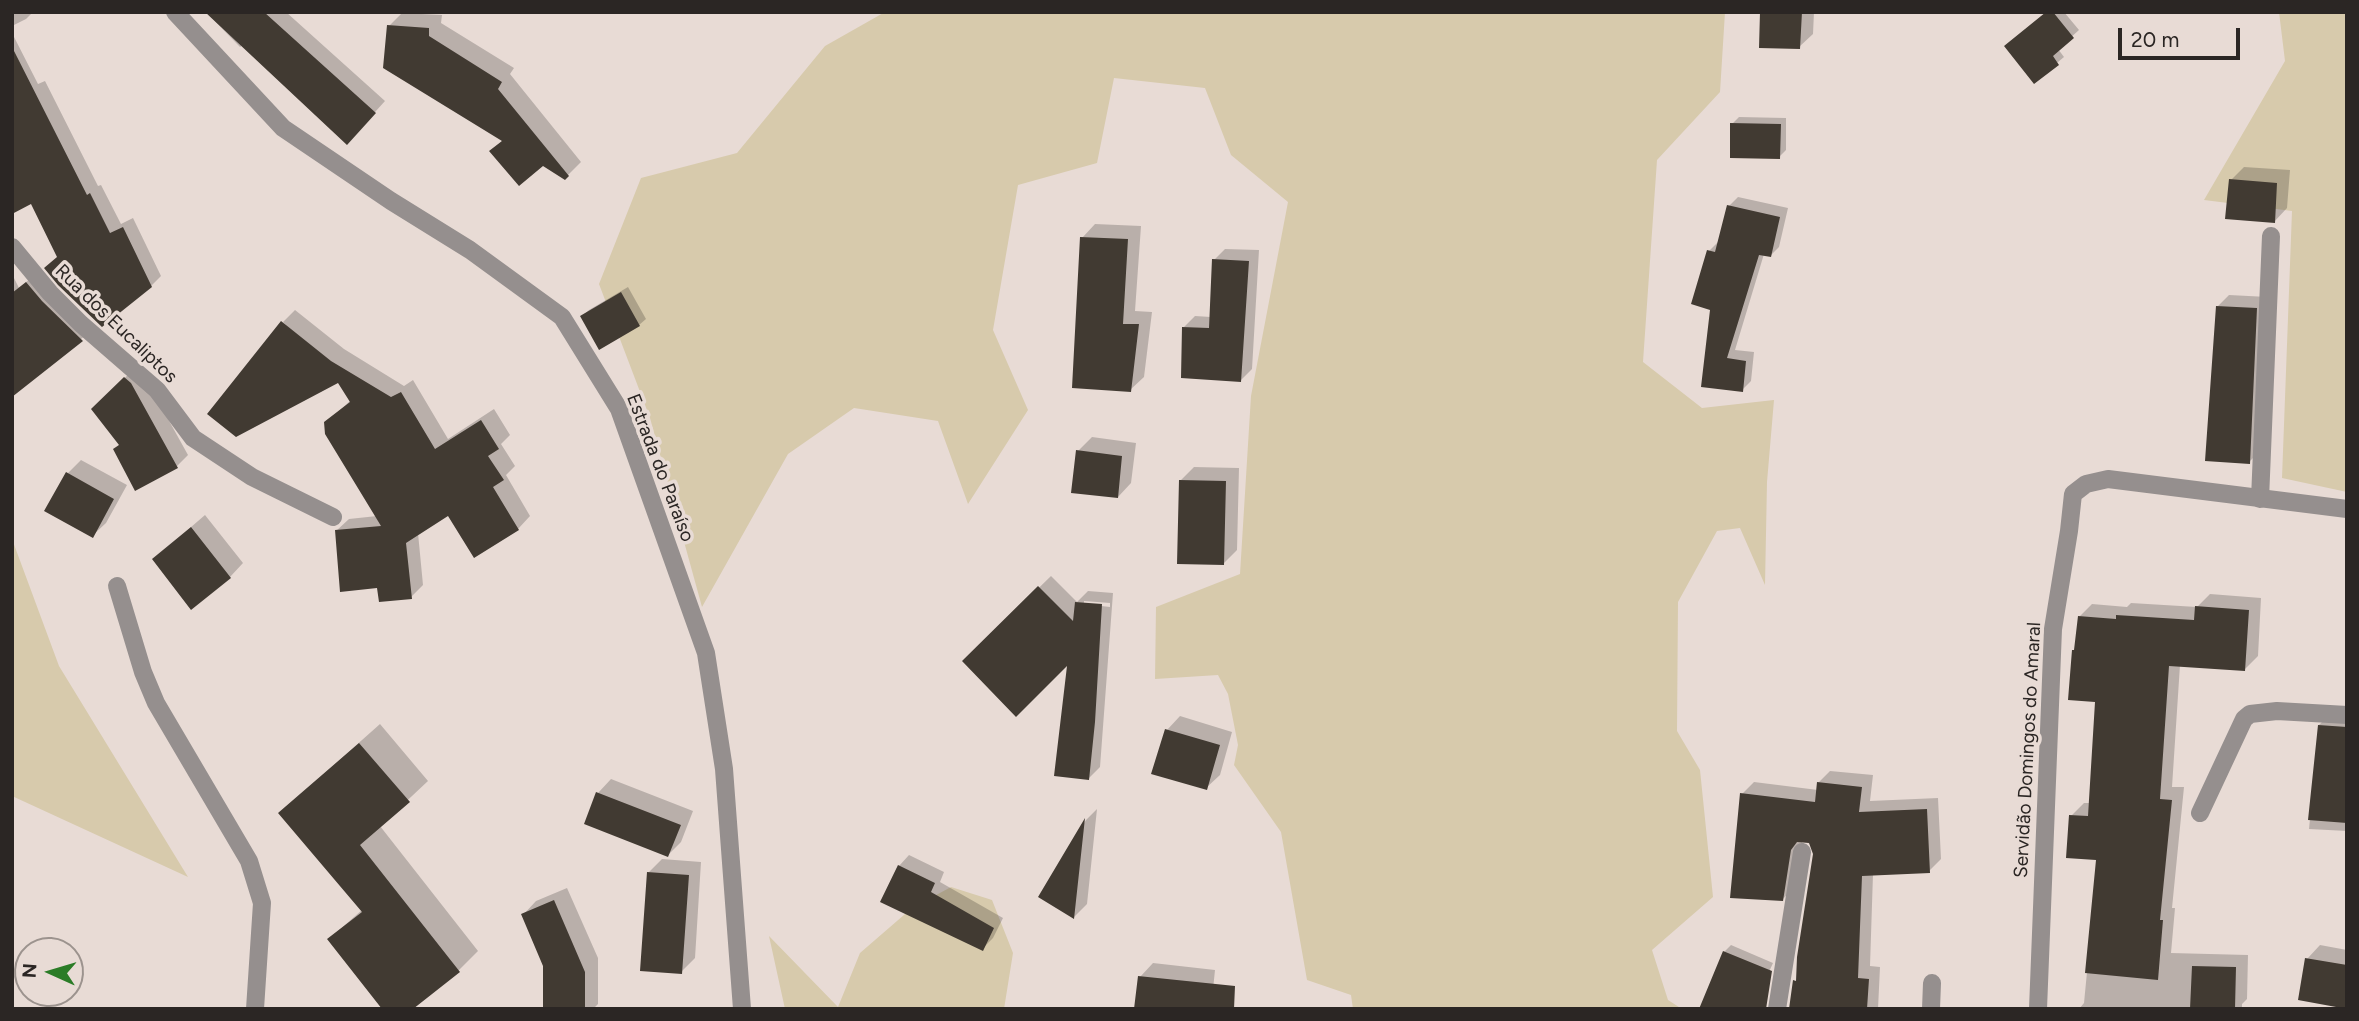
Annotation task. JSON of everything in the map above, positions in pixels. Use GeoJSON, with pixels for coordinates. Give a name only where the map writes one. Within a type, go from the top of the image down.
{"type":"FeatureCollection","features":[{"type":"Feature","properties":{"kind":"street","name":"Estrada do Paraíso"},"geometry":{"type":"LineString","coordinates":[[175,12],[283,128],[391,201],[470,250],[562,317],[619,409],[706,653],[724,769],[742,1009]]}},
{"type":"Feature","properties":{"kind":"street"},"geometry":{"type":"LineString","coordinates":[[2271,236],[2260,499],[2347,509]]}},
{"type":"Feature","properties":{"kind":"street","name":"Rua dos Eucaliptos"},"geometry":{"type":"LineString","coordinates":[[12,247],[80,324],[157,390],[193,438],[251,477],[333,517]]}},
{"type":"Feature","properties":{"kind":"street","name":"Servidão Domingos do Amaral"},"geometry":{"type":"LineString","coordinates":[[2038,1009],[2053,629],[2073,494],[2086,484],[2108,479],[2260,499]]}},
{"type":"Feature","properties":{"kind":"street"},"geometry":{"type":"LineString","coordinates":[[117,586],[143,672],[156,703],[249,862],[262,903],[256,1009]]}},
{"type":"Feature","properties":{"kind":"street"},"geometry":{"type":"LineString","coordinates":[[2200,813],[2244,719],[2250,714],[2277,711],[2347,715]]}},
{"type":"Feature","properties":{"kind":"street"},"geometry":{"type":"LineString","coordinates":[[1777,1009],[1802,852]]}},
{"type":"Feature","properties":{"kind":"street"},"geometry":{"type":"LineString","coordinates":[[1931,1009],[1932,983]]}},
{"type":"Feature","properties":{"kind":"shaded area"},"geometry":{"type":"Polygon","coordinates":[[[885,12],[1725,12],[1720,92],[1657,160],[1643,362],[1702,408],[1774,400],[1767,482],[1765,585],[1740,528],[1717,531],[1678,602],[1677,731],[1700,770],[1713,897],[1652,950],[1668,1000],[1682,1009],[1353,1009],[1351,995],[1307,980],[1281,832],[1234,765],[1238,745],[1228,694],[1218,675],[1155,679],[1156,607],[1240,574],[1251,396],[1288,202],[1231,155],[1205,88],[1114,78],[1097,163],[1018,185],[993,330],[1028,410],[968,504],[938,421],[854,408],[788,454],[702,607],[650,418],[599,284],[641,178],[737,153],[825,46],[885,12]]]}},
{"type":"Feature","properties":{"kind":"shaded area"},"geometry":{"type":"Polygon","coordinates":[[[2279,12],[2347,12],[2347,492],[2282,478],[2292,211],[2204,200],[2285,61],[2279,12]]]}},
{"type":"Feature","properties":{"kind":"shaded area"},"geometry":{"type":"Polygon","coordinates":[[[12,539],[59,666],[188,877],[12,796],[12,539]]]}},
{"type":"Feature","properties":{"kind":"shaded area"},"geometry":{"type":"Polygon","coordinates":[[[951,887],[992,900],[1013,953],[1004,1009],[785,1009],[769,936],[838,1007],[860,953],[912,908],[951,887]]]}},
{"type":"Feature","properties":{"kind":"building"},"geometry":{"type":"Polygon","coordinates":[[[205,12],[264,12],[376,113],[347,145],[205,12]]]}},
{"type":"Feature","properties":{"kind":"building"},"geometry":{"type":"Polygon","coordinates":[[[1760,12],[1802,12],[1800,49],[1759,48],[1760,12]]]}},
{"type":"Feature","properties":{"kind":"building"},"geometry":{"type":"Polygon","coordinates":[[[2046,12],[2053,12],[2074,38],[2053,56],[2059,65],[2034,84],[2004,46],[2046,12]]]}},
{"type":"Feature","properties":{"kind":"building"},"geometry":{"type":"Polygon","coordinates":[[[387,25],[429,28],[429,36],[502,82],[498,89],[569,176],[565,180],[543,166],[519,186],[489,151],[502,141],[383,68],[387,25]]]}},
{"type":"Feature","properties":{"kind":"building"},"geometry":{"type":"Polygon","coordinates":[[[12,47],[87,195],[90,193],[110,233],[123,227],[152,287],[102,327],[44,268],[57,257],[31,204],[12,214],[12,47]]]}},
{"type":"Feature","properties":{"kind":"building"},"geometry":{"type":"Polygon","coordinates":[[[1730,123],[1781,124],[1780,159],[1730,158],[1730,123]]]}},
{"type":"Feature","properties":{"kind":"building"},"geometry":{"type":"Polygon","coordinates":[[[2229,179],[2277,183],[2275,223],[2225,219],[2229,179]]]}},
{"type":"Feature","properties":{"kind":"building"},"geometry":{"type":"Polygon","coordinates":[[[1727,205],[1780,217],[1771,257],[1759,255],[1727,358],[1746,361],[1743,392],[1701,387],[1710,310],[1691,304],[1707,250],[1715,252],[1727,205]]]}},
{"type":"Feature","properties":{"kind":"building"},"geometry":{"type":"Polygon","coordinates":[[[1080,237],[1128,239],[1123,324],[1139,324],[1131,392],[1072,388],[1080,237]]]}},
{"type":"Feature","properties":{"kind":"building"},"geometry":{"type":"Polygon","coordinates":[[[1212,259],[1249,261],[1241,382],[1181,378],[1182,327],[1209,328],[1212,259]]]}},
{"type":"Feature","properties":{"kind":"building"},"geometry":{"type":"Polygon","coordinates":[[[26,282],[83,341],[12,397],[12,293],[26,282]]]}},
{"type":"Feature","properties":{"kind":"building"},"geometry":{"type":"Polygon","coordinates":[[[621,292],[640,326],[599,350],[580,316],[621,292]]]}},
{"type":"Feature","properties":{"kind":"building"},"geometry":{"type":"Polygon","coordinates":[[[2216,306],[2257,308],[2250,464],[2205,461],[2216,306]]]}},
{"type":"Feature","properties":{"kind":"building"},"geometry":{"type":"Polygon","coordinates":[[[281,321],[331,361],[391,397],[401,392],[435,449],[481,420],[499,449],[488,456],[504,480],[493,487],[519,530],[474,558],[448,516],[406,543],[412,599],[379,602],[377,588],[340,592],[335,530],[381,526],[325,434],[324,422],[350,402],[338,383],[236,437],[207,414],[281,321]]]}},
{"type":"Feature","properties":{"kind":"building"},"geometry":{"type":"Polygon","coordinates":[[[124,377],[131,383],[178,468],[135,491],[113,449],[119,445],[91,409],[124,377]]]}},
{"type":"Feature","properties":{"kind":"building"},"geometry":{"type":"Polygon","coordinates":[[[1076,450],[1122,456],[1118,498],[1071,493],[1076,450]]]}},
{"type":"Feature","properties":{"kind":"building"},"geometry":{"type":"Polygon","coordinates":[[[66,472],[114,499],[93,538],[44,511],[66,472]]]}},
{"type":"Feature","properties":{"kind":"building"},"geometry":{"type":"Polygon","coordinates":[[[1179,480],[1226,481],[1224,565],[1177,564],[1179,480]]]}},
{"type":"Feature","properties":{"kind":"building"},"geometry":{"type":"Polygon","coordinates":[[[191,527],[231,578],[191,610],[152,559],[191,527]]]}},
{"type":"Feature","properties":{"kind":"building"},"geometry":{"type":"Polygon","coordinates":[[[1038,586],[1073,621],[1075,602],[1102,604],[1089,780],[1054,776],[1067,666],[1016,717],[962,661],[1038,586]]]}},
{"type":"Feature","properties":{"kind":"building"},"geometry":{"type":"Polygon","coordinates":[[[2195,606],[2249,610],[2245,671],[2169,666],[2160,799],[2172,800],[2160,920],[2163,920],[2158,980],[2085,973],[2096,860],[2066,858],[2069,815],[2088,816],[2095,702],[2068,700],[2078,616],[2116,619],[2116,615],[2194,620],[2195,606]]]}},
{"type":"Feature","properties":{"kind":"building"},"geometry":{"type":"Polygon","coordinates":[[[2318,725],[2347,727],[2347,823],[2308,820],[2318,725]]]}},
{"type":"Feature","properties":{"kind":"building"},"geometry":{"type":"Polygon","coordinates":[[[1165,729],[1220,745],[1207,790],[1151,774],[1165,729]]]}},
{"type":"Feature","properties":{"kind":"building"},"geometry":{"type":"Polygon","coordinates":[[[359,743],[410,802],[360,845],[460,972],[413,1009],[382,1009],[327,939],[362,912],[278,813],[359,743]]]}},
{"type":"Feature","properties":{"kind":"building"},"geometry":{"type":"Polygon","coordinates":[[[1817,782],[1862,787],[1859,812],[1927,809],[1930,873],[1862,876],[1858,978],[1869,979],[1867,1009],[1789,1009],[1793,980],[1796,981],[1797,957],[1813,854],[1809,843],[1797,842],[1791,850],[1783,901],[1730,898],[1740,793],[1815,802],[1817,782]]]}},
{"type":"Feature","properties":{"kind":"building"},"geometry":{"type":"Polygon","coordinates":[[[596,792],[681,825],[668,857],[584,824],[596,792]]]}},
{"type":"Feature","properties":{"kind":"building"},"geometry":{"type":"Polygon","coordinates":[[[1085,818],[1074,919],[1038,897],[1085,818]]]}},
{"type":"Feature","properties":{"kind":"building"},"geometry":{"type":"Polygon","coordinates":[[[898,865],[935,883],[931,892],[994,928],[983,951],[880,902],[898,865]]]}},
{"type":"Feature","properties":{"kind":"building"},"geometry":{"type":"Polygon","coordinates":[[[647,872],[689,875],[682,974],[640,971],[647,872]]]}},
{"type":"Feature","properties":{"kind":"building"},"geometry":{"type":"Polygon","coordinates":[[[554,900],[585,972],[585,1009],[543,1009],[543,966],[521,914],[554,900]]]}},
{"type":"Feature","properties":{"kind":"building"},"geometry":{"type":"Polygon","coordinates":[[[1723,951],[1772,971],[1766,1009],[1699,1009],[1723,951]]]}},
{"type":"Feature","properties":{"kind":"building"},"geometry":{"type":"Polygon","coordinates":[[[2305,958],[2347,965],[2347,1009],[2298,1000],[2305,958]]]}},
{"type":"Feature","properties":{"kind":"building"},"geometry":{"type":"Polygon","coordinates":[[[2192,966],[2236,967],[2235,1009],[2190,1009],[2192,966]]]}},
{"type":"Feature","properties":{"kind":"building"},"geometry":{"type":"Polygon","coordinates":[[[1138,976],[1235,986],[1234,1009],[1134,1009],[1138,976]]]}}]}
